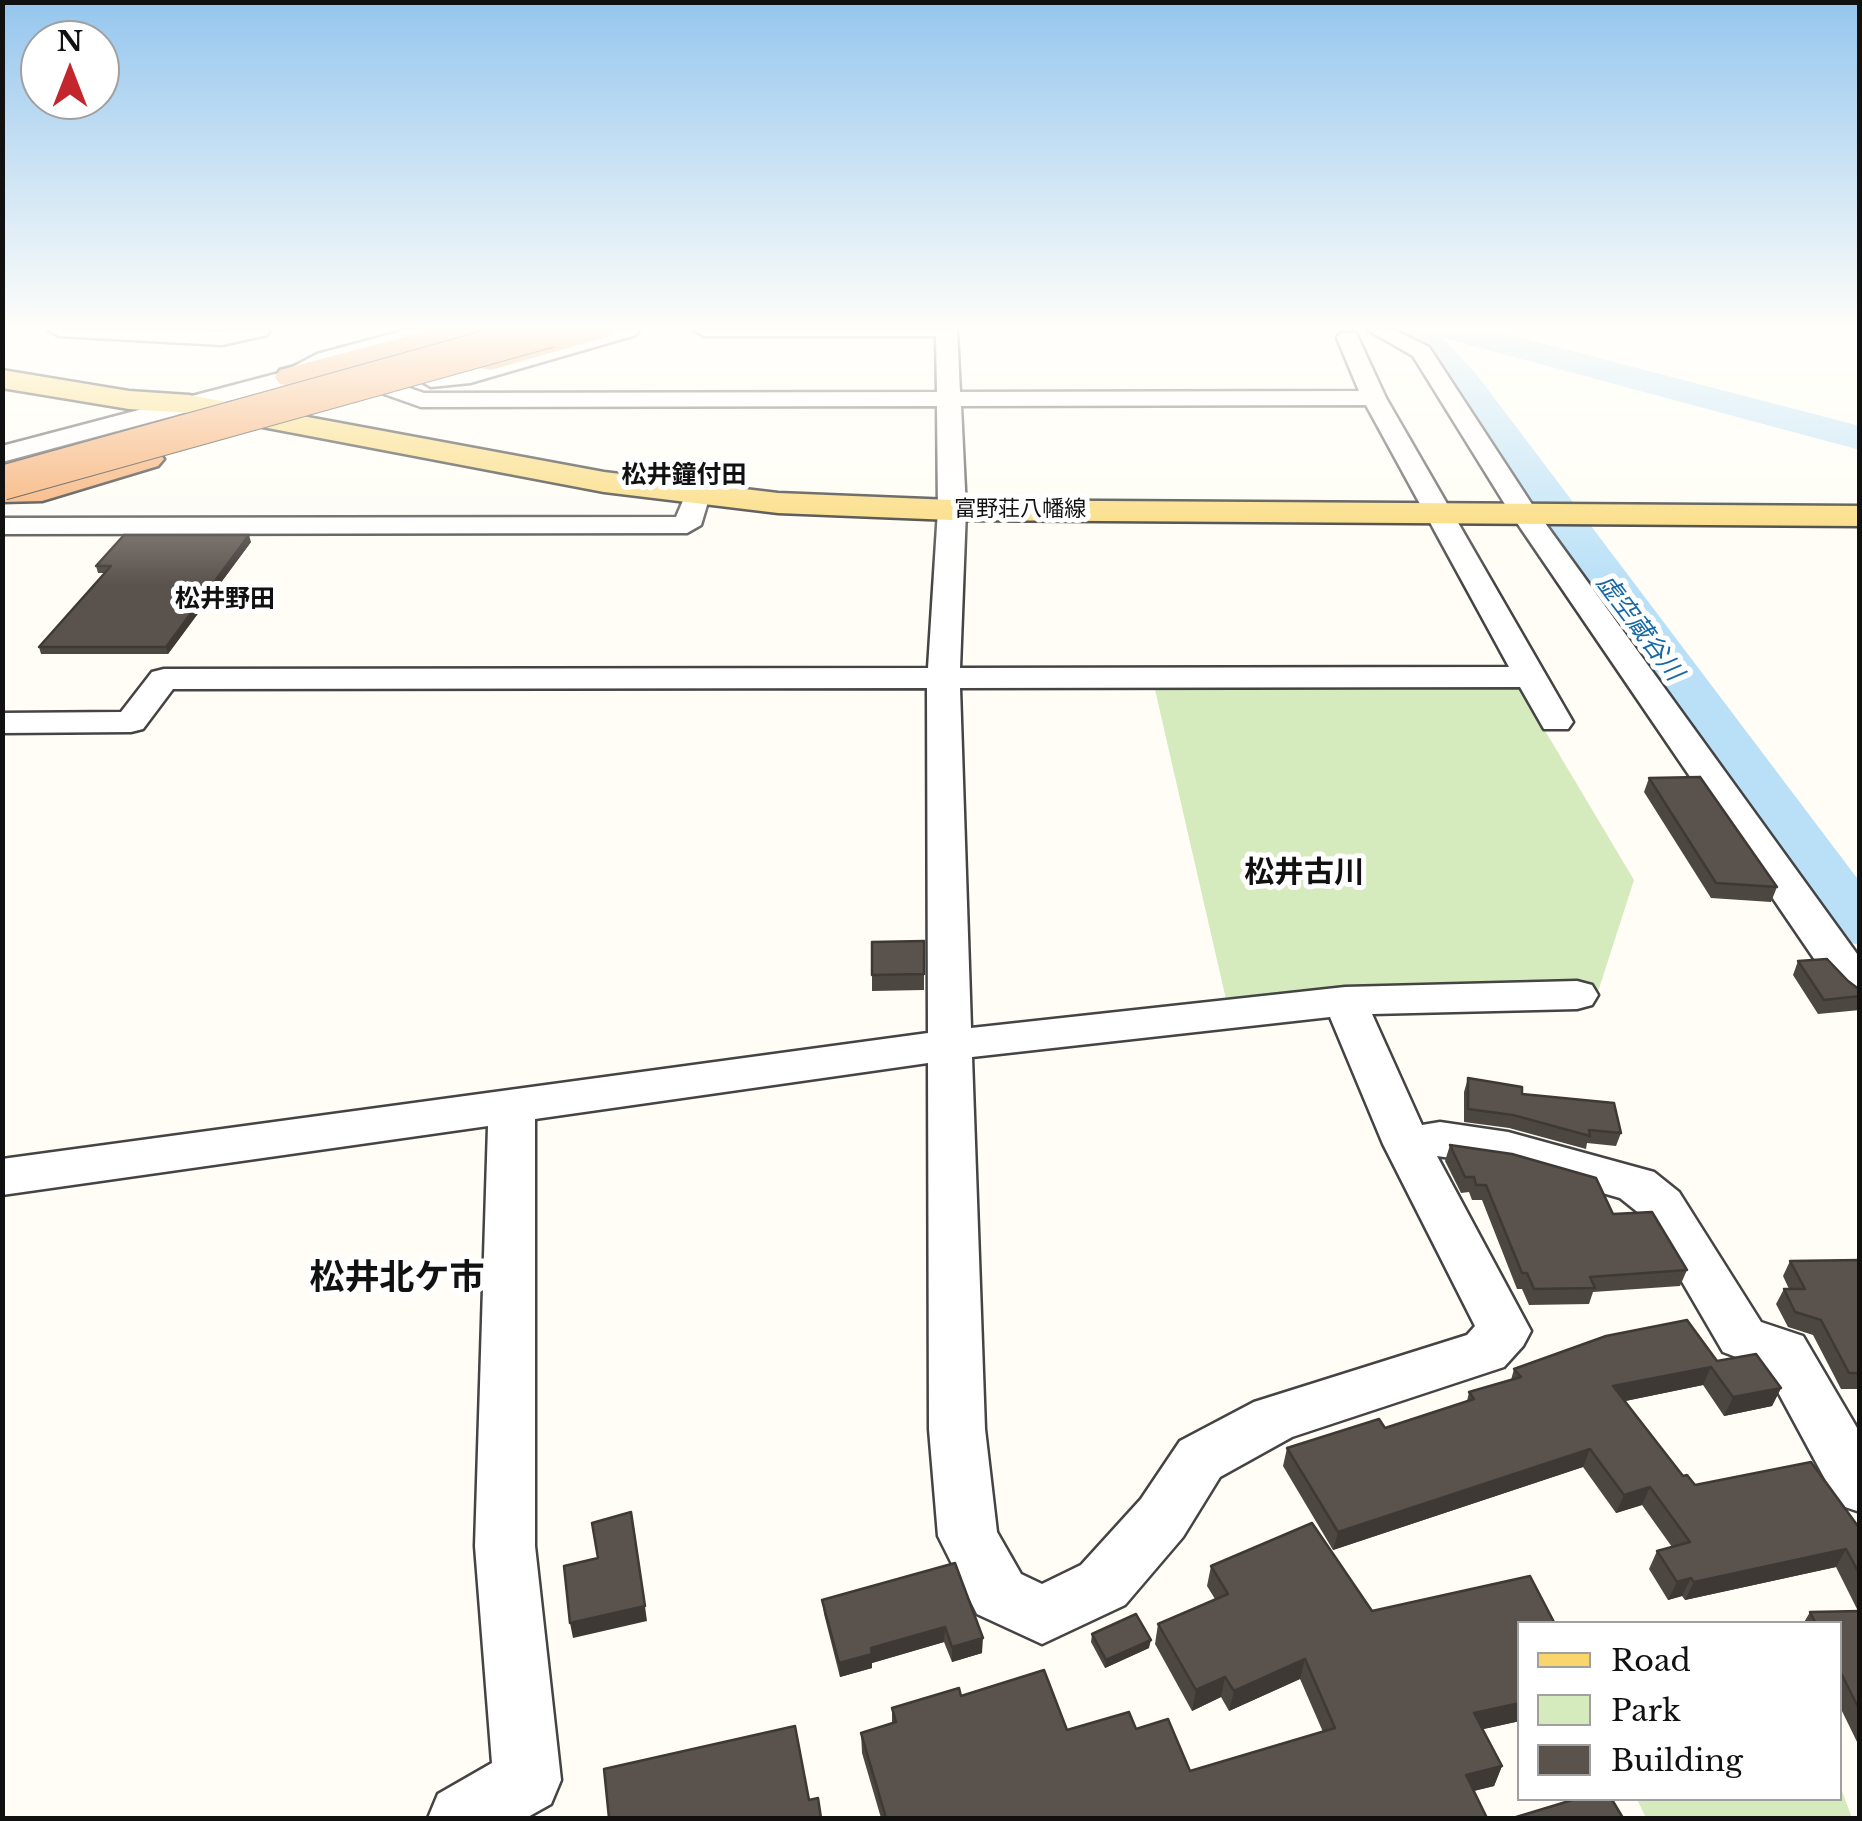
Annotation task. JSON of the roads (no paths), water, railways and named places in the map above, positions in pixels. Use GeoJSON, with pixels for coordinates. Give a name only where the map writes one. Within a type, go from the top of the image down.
{"type":"FeatureCollection","features":[{"type":"Feature","properties":{"kind":"highway"},"geometry":{"type":"LineString","coordinates":[[6,494],[217,415]]}},
{"type":"Feature","properties":{"kind":"highway"},"geometry":{"type":"LineString","coordinates":[[6,494],[245,415]]}},
{"type":"Feature","properties":{"kind":"highway"},"geometry":{"type":"LineString","coordinates":[[6,494],[248,415]]}},
{"type":"Feature","properties":{"kind":"highway"},"geometry":{"type":"LineString","coordinates":[[6,494],[268,415]]}},
{"type":"Feature","properties":{"kind":"highway"},"geometry":{"type":"LineString","coordinates":[[6,494],[42,490],[168,453]]}},
{"type":"Feature","properties":{"kind":"main road","name":"富野荘八幡線"},"geometry":{"type":"LineString","coordinates":[[244,415],[566,475],[778,502],[952,510],[1860,516]]}},
{"type":"Feature","properties":{"kind":"street"},"geometry":{"type":"LineString","coordinates":[[2,440],[68,436],[147,415]]}},
{"type":"Feature","properties":{"kind":"street"},"geometry":{"type":"LineString","coordinates":[[168,453],[303,415]]}},
{"type":"Feature","properties":{"kind":"street"},"geometry":{"type":"LineString","coordinates":[[949,415],[952,510],[944,677],[957,1429],[968,1536],[998,1594],[1042,1615],[1103,1585],[1162,1518],[1200,1459],[1274,1419],[1485,1351],[1504,1331],[1407,1144],[1345,1001]]}},
{"type":"Feature","properties":{"kind":"street"},"geometry":{"type":"LineString","coordinates":[[1384,415],[1556,722]]}},
{"type":"Feature","properties":{"kind":"street"},"geometry":{"type":"LineString","coordinates":[[1464,415],[1832,954],[1860,983]]}},
{"type":"Feature","properties":{"kind":"street"},"geometry":{"type":"LineString","coordinates":[[6,494],[68,436]]}},
{"type":"Feature","properties":{"kind":"street"},"geometry":{"type":"LineString","coordinates":[[6,494],[687,525],[696,494]]}},
{"type":"Feature","properties":{"kind":"street"},"geometry":{"type":"LineString","coordinates":[[2,723],[131,722],[164,679],[1531,676]]}},
{"type":"Feature","properties":{"kind":"street"},"geometry":{"type":"LineString","coordinates":[[2,1177],[950,1044],[1345,1001],[1578,994]]}},
{"type":"Feature","properties":{"kind":"street"},"geometry":{"type":"LineString","coordinates":[[462,1818],[527,1780],[505,1546],[512,1104]]}},
{"type":"Feature","properties":{"kind":"street"},"geometry":{"type":"LineString","coordinates":[[1407,1144],[1440,1139],[1508,1149],[1637,1184],[1662,1205],[1742,1337],[1784,1352],[1860,1487]]}},
{"type":"Feature","properties":{"kind":"waterway","name":"虚空蔵谷川"},"geometry":{"type":"LineString","coordinates":[[1487,415],[1860,926]]}},
{"type":"Feature","properties":{"kind":"waterway"},"geometry":{"type":"LineString","coordinates":[[1773,415],[1860,438]]}},
{"type":"Feature","properties":{"kind":"district","name":"松井鐘付田"},"geometry":{"type":"Point","coordinates":[684,476]}},
{"type":"Feature","properties":{"kind":"district","name":"松井野田"},"geometry":{"type":"Point","coordinates":[225,600]}},
{"type":"Feature","properties":{"kind":"district","name":"松井古川"},"geometry":{"type":"Point","coordinates":[1304,874]}},
{"type":"Feature","properties":{"kind":"district","name":"松井北ケ市"},"geometry":{"type":"Point","coordinates":[397,1279]}}]}
